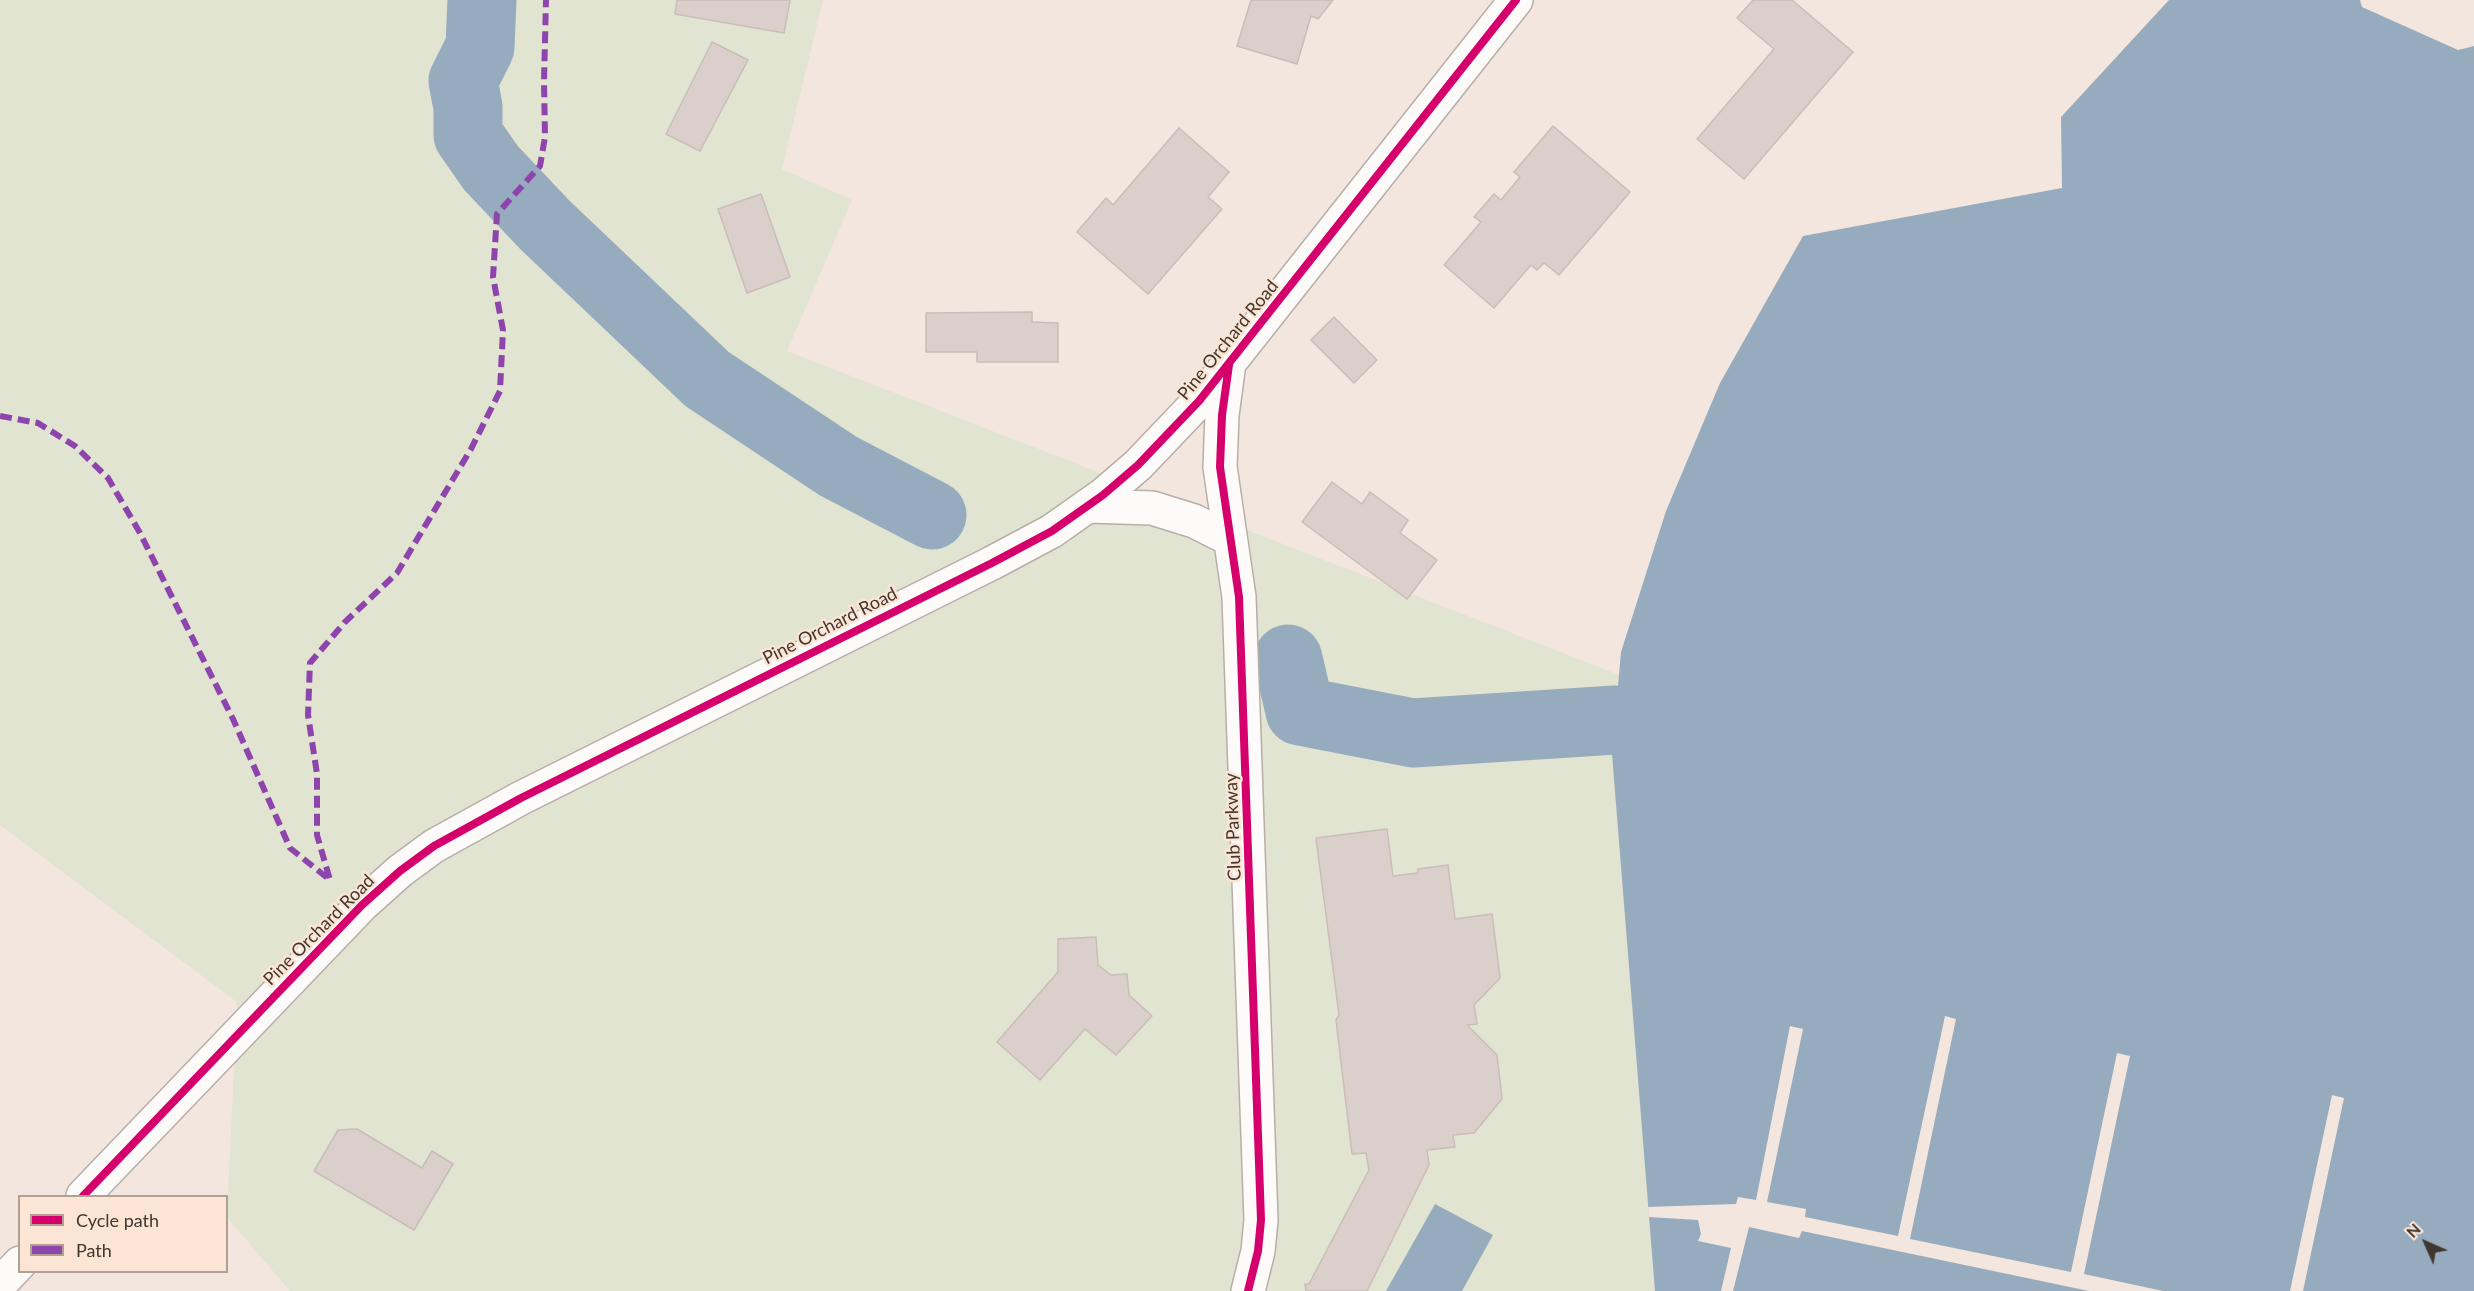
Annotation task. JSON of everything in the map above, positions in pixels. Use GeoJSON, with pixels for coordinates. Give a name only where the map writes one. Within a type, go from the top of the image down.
{"type":"FeatureCollection","features":[{"type":"Feature","properties":{"kind":"street","name":"Pine Orchard Road"},"geometry":{"type":"LineString","coordinates":[[85,1195],[362,904],[400,871],[434,846],[521,798],[1052,531],[1129,473],[1199,401],[1516,0]]}},
{"type":"Feature","properties":{"kind":"street","name":"Club Parkway"},"geometry":{"type":"LineString","coordinates":[[1229,363],[1222,416],[1220,467],[1239,597],[1261,1220],[1258,1251],[1248,1291]]}},
{"type":"Feature","properties":{"kind":"street"},"geometry":{"type":"LineString","coordinates":[[1087,506],[1152,508],[1194,521],[1230,539]]}},
{"type":"Feature","properties":{"kind":"street"},"geometry":{"type":"LineString","coordinates":[[0,1284],[18,1265]]}},
{"type":"Feature","properties":{"kind":"green space"},"geometry":{"type":"Polygon","coordinates":[[[0,0],[823,0],[782,169],[852,200],[787,351],[2000,823],[1744,1291],[290,1291],[228,1218],[237,1002],[0,825],[0,0]]]}},
{"type":"Feature","properties":{"kind":"water"},"geometry":{"type":"Polygon","coordinates":[[[468,0],[495,0],[494,40],[482,60],[477,83],[480,128],[516,173],[494,195],[444,136],[451,100],[450,71],[463,45],[468,0]]]}},
{"type":"Feature","properties":{"kind":"water"},"geometry":{"type":"Polygon","coordinates":[[[2169,0],[2360,0],[2362,7],[2458,50],[2474,46],[2474,1291],[1655,1291],[1612,754],[1621,652],[1666,511],[1720,383],[1803,236],[2062,188],[2061,117],[2169,0]]]}},
{"type":"Feature","properties":{"kind":"water"},"geometry":{"type":"Polygon","coordinates":[[[1435,1204],[1493,1235],[1462,1291],[1386,1291],[1435,1204]]]}},
{"type":"Feature","properties":{"kind":"pier"},"geometry":{"type":"Polygon","coordinates":[[[1945,1016],[1956,1019],[1910,1239],[2071,1272],[2117,1053],[2130,1056],[2084,1274],[2163,1291],[2089,1291],[1802,1231],[1799,1238],[1749,1227],[1733,1291],[1721,1291],[1731,1248],[1698,1241],[1701,1234],[1698,1220],[1649,1217],[1648,1207],[1736,1204],[1738,1197],[1756,1200],[1790,1026],[1803,1029],[1767,1202],[1806,1209],[1805,1217],[1898,1236],[1945,1016]]]}},
{"type":"Feature","properties":{"kind":"pier"},"geometry":{"type":"Polygon","coordinates":[[[2332,1095],[2344,1098],[2303,1291],[2290,1291],[2332,1095]]]}},
{"type":"Feature","properties":{"kind":"building"},"geometry":{"type":"Polygon","coordinates":[[[677,0],[790,0],[784,33],[675,14],[677,0]]]}},
{"type":"Feature","properties":{"kind":"building"},"geometry":{"type":"Polygon","coordinates":[[[1251,0],[1333,0],[1318,19],[1311,16],[1297,64],[1237,46],[1251,0]]]}},
{"type":"Feature","properties":{"kind":"building"},"geometry":{"type":"Polygon","coordinates":[[[1753,0],[1792,0],[1853,52],[1744,179],[1697,139],[1774,49],[1737,18],[1753,0]]]}},
{"type":"Feature","properties":{"kind":"building"},"geometry":{"type":"Polygon","coordinates":[[[712,42],[748,60],[700,151],[666,134],[712,42]]]}},
{"type":"Feature","properties":{"kind":"building"},"geometry":{"type":"Polygon","coordinates":[[[1553,126],[1630,192],[1559,275],[1544,263],[1537,270],[1531,265],[1494,308],[1444,265],[1481,222],[1474,217],[1494,194],[1501,200],[1520,177],[1514,172],[1553,126]]]}},
{"type":"Feature","properties":{"kind":"building"},"geometry":{"type":"Polygon","coordinates":[[[1179,128],[1229,172],[1208,197],[1222,209],[1148,294],[1077,232],[1106,198],[1113,205],[1179,128]]]}},
{"type":"Feature","properties":{"kind":"building"},"geometry":{"type":"Polygon","coordinates":[[[761,194],[790,277],[747,293],[718,209],[761,194]]]}},
{"type":"Feature","properties":{"kind":"building"},"geometry":{"type":"Polygon","coordinates":[[[1032,312],[1032,322],[1058,323],[1058,362],[977,362],[977,352],[926,352],[926,313],[1032,312]]]}},
{"type":"Feature","properties":{"kind":"building"},"geometry":{"type":"Polygon","coordinates":[[[1334,317],[1377,360],[1354,383],[1311,340],[1334,317]]]}},
{"type":"Feature","properties":{"kind":"building"},"geometry":{"type":"Polygon","coordinates":[[[1332,482],[1362,504],[1370,492],[1408,520],[1400,533],[1437,560],[1407,599],[1302,522],[1332,482]]]}},
{"type":"Feature","properties":{"kind":"building"},"geometry":{"type":"Polygon","coordinates":[[[1387,829],[1393,876],[1418,873],[1418,869],[1448,865],[1455,919],[1492,914],[1500,978],[1474,1005],[1477,1024],[1467,1025],[1497,1055],[1502,1099],[1474,1133],[1453,1135],[1455,1147],[1427,1150],[1429,1165],[1367,1291],[1306,1291],[1305,1284],[1309,1284],[1369,1170],[1366,1153],[1352,1154],[1336,1020],[1339,1015],[1316,838],[1387,829]]]}},
{"type":"Feature","properties":{"kind":"building"},"geometry":{"type":"Polygon","coordinates":[[[1096,937],[1098,965],[1111,975],[1127,974],[1129,995],[1152,1016],[1116,1055],[1085,1029],[1040,1080],[997,1042],[1058,972],[1058,939],[1096,937]]]}},
{"type":"Feature","properties":{"kind":"building"},"geometry":{"type":"Polygon","coordinates":[[[357,1129],[422,1168],[432,1151],[453,1164],[414,1230],[314,1171],[338,1130],[357,1129]]]}},
{"type":"Feature","properties":{"kind":"waterway"},"geometry":{"type":"LineString","coordinates":[[482,0],[480,47],[463,81],[468,107],[468,135],[491,168],[545,225],[707,379],[838,466],[932,515]]}},
{"type":"Feature","properties":{"kind":"waterway"},"geometry":{"type":"LineString","coordinates":[[1288,659],[1300,711],[1413,733],[1615,720]]}},
{"type":"Feature","properties":{"kind":"marked path"},"geometry":{"type":"LineString","coordinates":[[0,416],[38,423],[75,446],[108,478],[140,533],[233,719],[290,848],[330,880],[317,835],[317,774],[308,715],[310,663],[345,622],[397,573],[471,449],[500,391],[503,330],[493,277],[497,214],[540,166],[545,137],[546,0]]}},
{"type":"Feature","properties":{"kind":"cycle path"},"geometry":{"type":"LineString","coordinates":[[84,1195],[362,905],[400,871],[434,846],[521,798],[992,563],[1052,531],[1103,495],[1138,465],[1199,401],[1516,0]]}},
{"type":"Feature","properties":{"kind":"cycle path"},"geometry":{"type":"LineString","coordinates":[[1229,365],[1222,415],[1220,467],[1239,597],[1261,1220],[1258,1251],[1248,1291]]}}]}
